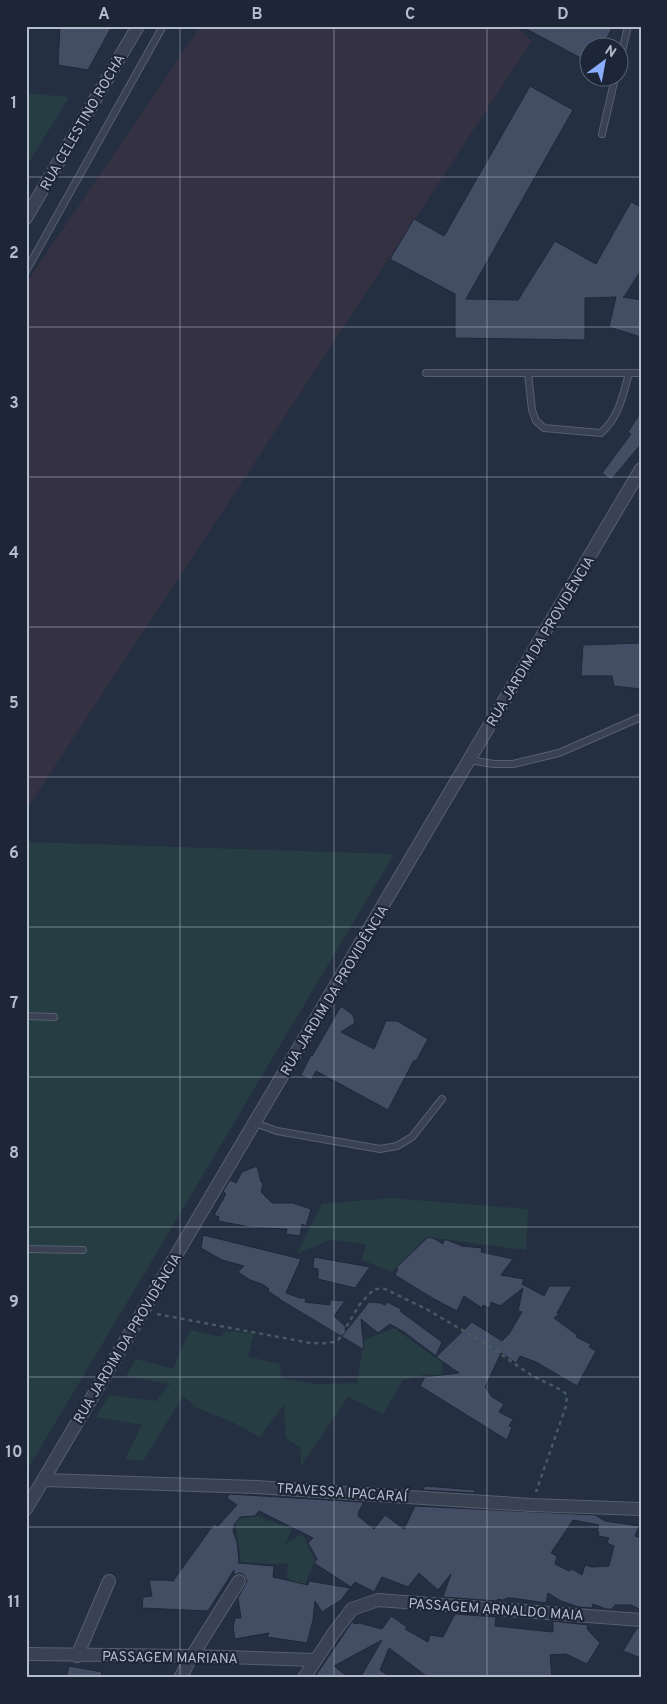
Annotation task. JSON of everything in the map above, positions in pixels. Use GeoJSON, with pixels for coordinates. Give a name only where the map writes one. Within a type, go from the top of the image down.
{"type":"FeatureCollection","features":[{"type":"Feature","properties":{"kind":"street","name":"RUA CELESTINO ROCHA"},"geometry":{"type":"LineString","coordinates":[[26,218],[138,26]]}},
{"type":"Feature","properties":{"kind":"street","name":"RUA JARDIM DA PROVIDÊNCIA"},"geometry":{"type":"LineString","coordinates":[[26,1510],[641,469]]}},
{"type":"Feature","properties":{"kind":"street","name":"TRAVESSA IPACARAÍ"},"geometry":{"type":"LineString","coordinates":[[44,1480],[256,1487],[532,1505],[641,1509]]}},
{"type":"Feature","properties":{"kind":"street"},"geometry":{"type":"LineString","coordinates":[[77,1656],[109,1581]]}},
{"type":"Feature","properties":{"kind":"street"},"geometry":{"type":"LineString","coordinates":[[180,1678],[239,1582]]}},
{"type":"Feature","properties":{"kind":"street","name":"PASSAGEM ARNALDO MAIA"},"geometry":{"type":"LineString","coordinates":[[315,1660],[352,1609],[378,1600],[641,1620]]}},
{"type":"Feature","properties":{"kind":"street","name":"PASSAGEM MARIANA"},"geometry":{"type":"LineString","coordinates":[[26,1654],[315,1660]]}},
{"type":"Feature","properties":{"kind":"street"},"geometry":{"type":"LineString","coordinates":[[304,1678],[315,1660]]}},
{"type":"Feature","properties":{"kind":"lane"},"geometry":{"type":"LineString","coordinates":[[26,271],[163,26]]}},
{"type":"Feature","properties":{"kind":"lane"},"geometry":{"type":"LineString","coordinates":[[602,134],[613,88]]}},
{"type":"Feature","properties":{"kind":"lane"},"geometry":{"type":"LineString","coordinates":[[426,373],[641,373]]}},
{"type":"Feature","properties":{"kind":"lane"},"geometry":{"type":"LineString","coordinates":[[528,373],[532,410],[536,421],[544,428],[601,433],[616,416],[629,373]]}},
{"type":"Feature","properties":{"kind":"lane"},"geometry":{"type":"LineString","coordinates":[[469,760],[494,764],[514,764],[559,753],[641,717]]}},
{"type":"Feature","properties":{"kind":"lane"},"geometry":{"type":"LineString","coordinates":[[26,1016],[54,1017]]}},
{"type":"Feature","properties":{"kind":"lane"},"geometry":{"type":"LineString","coordinates":[[255,1123],[277,1131],[380,1149],[397,1146],[412,1138],[442,1099]]}},
{"type":"Feature","properties":{"kind":"lane"},"geometry":{"type":"LineString","coordinates":[[26,1249],[83,1250]]}},
{"type":"Feature","properties":{"kind":"path"},"geometry":{"type":"LineString","coordinates":[[143,1311],[310,1343],[334,1343],[339,1339],[360,1304],[374,1290],[385,1289],[428,1310],[480,1340],[531,1375],[563,1391],[567,1395],[566,1406],[532,1505]]}},
{"type":"Feature","properties":{"kind":"shaded area"},"geometry":{"type":"Polygon","coordinates":[[[201,26],[514,26],[532,41],[26,810],[26,283],[201,26]]]}},
{"type":"Feature","properties":{"kind":"green space"},"geometry":{"type":"Polygon","coordinates":[[[26,93],[69,97],[26,167],[26,93]]]}},
{"type":"Feature","properties":{"kind":"green space"},"geometry":{"type":"Polygon","coordinates":[[[26,842],[394,854],[26,1472],[26,842]]]}},
{"type":"Feature","properties":{"kind":"green space"},"geometry":{"type":"Polygon","coordinates":[[[390,1198],[528,1209],[526,1250],[427,1237],[392,1272],[362,1260],[366,1244],[330,1240],[297,1254],[322,1204],[390,1198]]]}},
{"type":"Feature","properties":{"kind":"green space"},"geometry":{"type":"Polygon","coordinates":[[[394,1328],[443,1363],[441,1379],[427,1374],[403,1380],[383,1414],[348,1397],[301,1466],[301,1448],[286,1438],[284,1405],[260,1437],[232,1422],[197,1408],[183,1396],[143,1461],[125,1459],[142,1425],[96,1417],[109,1395],[156,1401],[170,1384],[126,1376],[136,1359],[173,1369],[190,1330],[221,1337],[225,1331],[254,1333],[248,1357],[280,1364],[281,1378],[316,1384],[357,1383],[364,1340],[394,1328]]]}},
{"type":"Feature","properties":{"kind":"green space"},"geometry":{"type":"Polygon","coordinates":[[[258,1516],[292,1529],[285,1544],[302,1534],[315,1560],[304,1587],[287,1578],[288,1563],[241,1562],[235,1519],[258,1516]]]}},
{"type":"Feature","properties":{"kind":"building"},"geometry":{"type":"Polygon","coordinates":[[[60,26],[112,26],[88,70],[58,65],[60,26]]]}},
{"type":"Feature","properties":{"kind":"building"},"geometry":{"type":"Polygon","coordinates":[[[521,26],[613,26],[607,38],[580,38],[580,58],[521,26]]]}},
{"type":"Feature","properties":{"kind":"building"},"geometry":{"type":"Polygon","coordinates":[[[530,86],[573,110],[466,299],[518,300],[555,241],[596,264],[631,202],[641,207],[641,270],[623,297],[641,300],[641,337],[609,327],[616,297],[585,298],[585,340],[455,338],[455,294],[390,259],[414,219],[444,236],[530,86]]]}},
{"type":"Feature","properties":{"kind":"building"},"geometry":{"type":"Polygon","coordinates":[[[641,412],[641,444],[611,480],[602,473],[631,434],[628,432],[641,412]]]}},
{"type":"Feature","properties":{"kind":"building"},"geometry":{"type":"Polygon","coordinates":[[[641,643],[641,689],[614,686],[612,676],[581,676],[583,645],[641,643]]]}},
{"type":"Feature","properties":{"kind":"building"},"geometry":{"type":"Polygon","coordinates":[[[341,1006],[353,1015],[355,1023],[341,1032],[374,1049],[386,1021],[397,1021],[428,1039],[416,1061],[414,1060],[388,1110],[316,1071],[311,1080],[301,1075],[341,1006]]]}},
{"type":"Feature","properties":{"kind":"building"},"geometry":{"type":"Polygon","coordinates":[[[257,1166],[263,1184],[261,1192],[272,1203],[293,1203],[311,1209],[306,1226],[302,1224],[300,1236],[286,1234],[287,1229],[250,1227],[218,1221],[219,1217],[214,1215],[226,1194],[223,1191],[230,1180],[236,1183],[242,1172],[257,1166]]]}},
{"type":"Feature","properties":{"kind":"building"},"geometry":{"type":"Polygon","coordinates":[[[203,1235],[301,1259],[286,1293],[306,1298],[305,1302],[330,1305],[330,1300],[345,1301],[334,1316],[346,1327],[342,1336],[369,1302],[385,1305],[387,1302],[401,1309],[400,1311],[442,1342],[436,1356],[390,1324],[378,1333],[361,1319],[364,1350],[279,1299],[262,1284],[250,1280],[238,1272],[244,1266],[222,1260],[201,1248],[203,1235]]]}},
{"type":"Feature","properties":{"kind":"building"},"geometry":{"type":"Polygon","coordinates":[[[428,1237],[443,1244],[444,1240],[447,1240],[462,1246],[482,1248],[481,1252],[513,1259],[501,1275],[524,1279],[522,1284],[544,1296],[549,1286],[572,1286],[557,1313],[559,1314],[554,1318],[577,1335],[576,1337],[591,1344],[589,1347],[596,1351],[577,1386],[536,1362],[520,1356],[516,1363],[501,1353],[485,1387],[492,1397],[504,1404],[499,1412],[513,1419],[509,1426],[512,1427],[507,1440],[420,1386],[425,1377],[459,1373],[436,1357],[472,1322],[502,1341],[509,1334],[522,1312],[518,1311],[523,1288],[500,1306],[491,1302],[490,1308],[483,1305],[482,1308],[464,1296],[457,1311],[434,1299],[395,1275],[398,1269],[396,1268],[428,1237]]]}},
{"type":"Feature","properties":{"kind":"building"},"geometry":{"type":"Polygon","coordinates":[[[314,1257],[370,1267],[355,1288],[318,1279],[318,1269],[313,1268],[314,1257]]]}},
{"type":"Feature","properties":{"kind":"building"},"geometry":{"type":"Polygon","coordinates":[[[425,1486],[475,1490],[474,1493],[423,1490],[425,1486]]]}},
{"type":"Feature","properties":{"kind":"building"},"geometry":{"type":"Polygon","coordinates":[[[229,1494],[362,1502],[363,1504],[358,1516],[374,1529],[385,1515],[404,1529],[415,1506],[595,1515],[605,1521],[639,1526],[635,1536],[641,1538],[641,1610],[631,1605],[615,1605],[612,1609],[606,1609],[593,1604],[592,1608],[579,1607],[561,1601],[548,1593],[546,1603],[512,1598],[498,1599],[497,1601],[443,1597],[451,1574],[438,1590],[419,1573],[408,1587],[382,1577],[374,1592],[355,1582],[351,1587],[314,1563],[317,1559],[308,1543],[313,1538],[259,1511],[255,1516],[240,1517],[234,1525],[233,1531],[237,1542],[238,1563],[274,1566],[273,1577],[308,1585],[309,1581],[350,1588],[341,1600],[322,1612],[315,1601],[313,1620],[307,1643],[267,1637],[269,1633],[235,1639],[233,1627],[235,1618],[241,1618],[238,1598],[247,1581],[243,1574],[234,1575],[234,1570],[208,1611],[142,1608],[143,1597],[152,1596],[149,1580],[173,1581],[214,1524],[218,1526],[237,1505],[227,1498],[229,1494]],[[573,1520],[551,1553],[557,1556],[555,1564],[569,1571],[572,1569],[582,1575],[585,1565],[592,1567],[609,1566],[614,1546],[607,1543],[609,1538],[598,1536],[599,1525],[573,1520]]]}},
{"type":"Feature","properties":{"kind":"building"},"geometry":{"type":"Polygon","coordinates":[[[455,1614],[496,1617],[495,1626],[553,1632],[553,1621],[588,1625],[587,1629],[600,1643],[587,1664],[566,1654],[550,1655],[552,1678],[429,1678],[389,1648],[380,1670],[391,1678],[360,1678],[382,1640],[334,1666],[349,1678],[314,1678],[352,1622],[382,1629],[391,1616],[407,1627],[405,1629],[428,1642],[430,1635],[443,1637],[455,1614]]]}},
{"type":"Feature","properties":{"kind":"building"},"geometry":{"type":"Polygon","coordinates":[[[637,1628],[641,1628],[641,1658],[623,1651],[637,1628]]]}},
{"type":"Feature","properties":{"kind":"building"},"geometry":{"type":"Polygon","coordinates":[[[69,1666],[102,1672],[101,1678],[66,1678],[69,1666]]]}}]}
